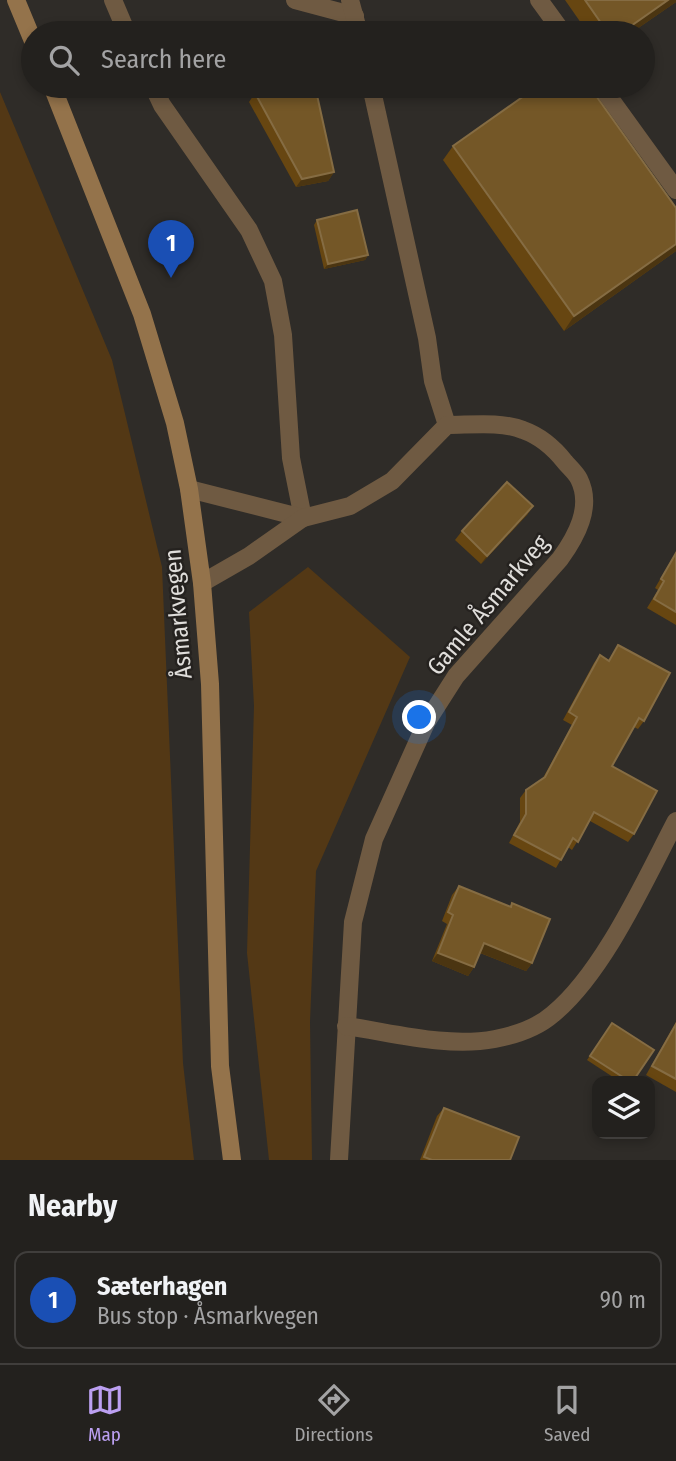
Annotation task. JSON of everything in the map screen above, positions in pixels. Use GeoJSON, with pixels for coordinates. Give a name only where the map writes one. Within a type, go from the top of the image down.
{"type":"FeatureCollection","features":[{"type":"Feature","properties":{"kind":"main road"},"geometry":{"type":"LineString","coordinates":[[16,0],[25,21]]}},
{"type":"Feature","properties":{"kind":"main road","name":"Åsmarkvegen"},"geometry":{"type":"LineString","coordinates":[[57,98],[142,314],[175,423],[189,489],[202,583],[210,684],[220,1066],[232,1160]]}},
{"type":"Feature","properties":{"kind":"street"},"geometry":{"type":"LineString","coordinates":[[113,0],[122,21]]}},
{"type":"Feature","properties":{"kind":"street"},"geometry":{"type":"LineString","coordinates":[[295,0],[355,16]]}},
{"type":"Feature","properties":{"kind":"street"},"geometry":{"type":"LineString","coordinates":[[539,0],[554,21]]}},
{"type":"Feature","properties":{"kind":"street"},"geometry":{"type":"LineString","coordinates":[[159,98],[249,230],[273,281],[284,335],[291,458],[303,518]]}},
{"type":"Feature","properties":{"kind":"street"},"geometry":{"type":"LineString","coordinates":[[202,583],[249,556],[303,518],[350,506],[392,481],[447,425],[433,381],[424,324],[374,98]]}},
{"type":"Feature","properties":{"kind":"street"},"geometry":{"type":"LineString","coordinates":[[610,98],[676,190]]}},
{"type":"Feature","properties":{"kind":"street","name":"Gamle Åsmarkveg"},"geometry":{"type":"LineString","coordinates":[[339,1160],[353,922],[371,851],[426,723],[456,677],[560,559],[573,541],[582,520],[584,498],[579,480],[556,451],[544,441],[523,429],[504,425],[447,425]]}},
{"type":"Feature","properties":{"kind":"street"},"geometry":{"type":"LineString","coordinates":[[189,489],[303,518]]}},
{"type":"Feature","properties":{"kind":"street"},"geometry":{"type":"LineString","coordinates":[[346,1026],[441,1041],[493,1039],[524,1031],[538,1024],[578,991],[620,925],[676,821]]}},
{"type":"Feature","properties":{"kind":"shaded area"},"geometry":{"type":"Polygon","coordinates":[[[0,92],[112,360],[162,567],[183,1063],[194,1160],[0,1160],[0,92]]]}},
{"type":"Feature","properties":{"kind":"shaded area"},"geometry":{"type":"Polygon","coordinates":[[[308,567],[410,657],[316,871],[310,1022],[312,1160],[269,1160],[247,953],[254,706],[249,612],[308,567]]]}},
{"type":"Feature","properties":{"kind":"building"},"geometry":{"type":"Polygon","coordinates":[[[585,0],[668,0],[638,21],[600,21],[585,0]]]}},
{"type":"Feature","properties":{"kind":"building"},"geometry":{"type":"Polygon","coordinates":[[[258,98],[318,98],[334,172],[302,179],[258,98]]]}},
{"type":"Feature","properties":{"kind":"building"},"geometry":{"type":"Polygon","coordinates":[[[521,98],[598,98],[676,208],[676,244],[574,316],[453,146],[521,98]]]}},
{"type":"Feature","properties":{"kind":"building"},"geometry":{"type":"Polygon","coordinates":[[[357,210],[368,255],[328,264],[317,220],[357,210]]]}},
{"type":"Feature","properties":{"kind":"building"},"geometry":{"type":"Polygon","coordinates":[[[507,482],[533,506],[487,556],[462,531],[507,482]]]}},
{"type":"Feature","properties":{"kind":"building"},"geometry":{"type":"Polygon","coordinates":[[[676,553],[676,612],[654,599],[664,581],[661,579],[676,553]]]}},
{"type":"Feature","properties":{"kind":"building"},"geometry":{"type":"Polygon","coordinates":[[[618,645],[670,673],[644,721],[639,718],[612,766],[657,791],[634,834],[594,812],[578,842],[573,838],[561,860],[514,835],[526,814],[526,790],[545,777],[577,717],[569,712],[600,655],[609,661],[618,645]]]}},
{"type":"Feature","properties":{"kind":"building"},"geometry":{"type":"Polygon","coordinates":[[[459,886],[550,919],[532,963],[484,943],[474,967],[438,953],[453,915],[448,912],[459,886]]]}},
{"type":"Feature","properties":{"kind":"building"},"geometry":{"type":"Polygon","coordinates":[[[612,1023],[654,1050],[636,1076],[621,1076],[590,1056],[612,1023]]]}},
{"type":"Feature","properties":{"kind":"building"},"geometry":{"type":"Polygon","coordinates":[[[676,1024],[676,1079],[652,1066],[676,1024]]]}},
{"type":"Feature","properties":{"kind":"building"},"geometry":{"type":"Polygon","coordinates":[[[444,1108],[519,1137],[510,1160],[432,1160],[424,1157],[444,1108]]]}},
{"type":"Feature","properties":{"kind":"place","name":"Sæterhagen"},"geometry":{"type":"Point","coordinates":[171,278]}}]}
